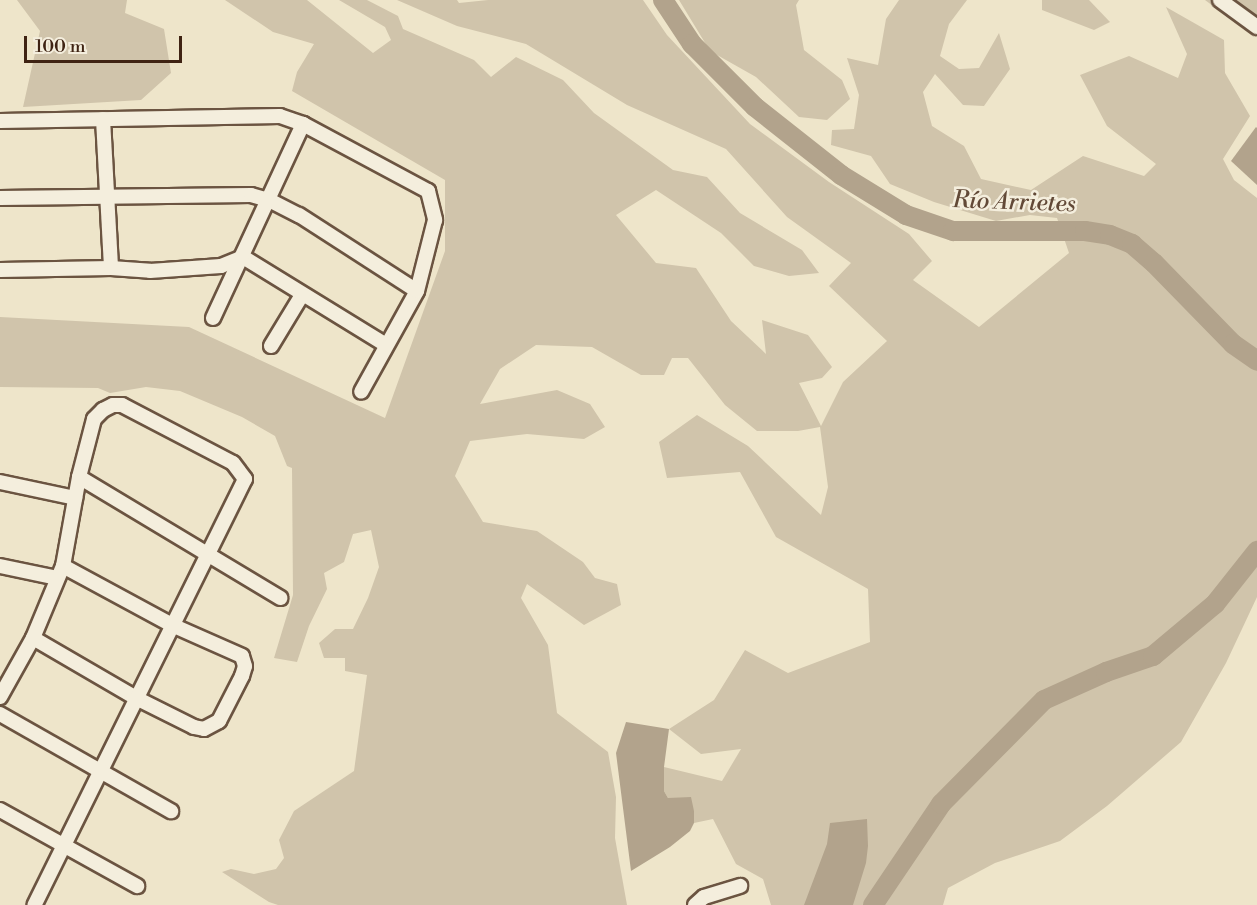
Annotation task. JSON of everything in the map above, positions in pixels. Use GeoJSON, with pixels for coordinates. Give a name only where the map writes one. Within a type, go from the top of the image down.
{"type":"FeatureCollection","features":[{"type":"Feature","properties":{"kind":"street"},"geometry":{"type":"LineString","coordinates":[[1220,0],[1256,30]]}},
{"type":"Feature","properties":{"kind":"street"},"geometry":{"type":"LineString","coordinates":[[0,121],[280,116],[303,124],[428,191],[435,220],[417,291],[361,392]]}},
{"type":"Feature","properties":{"kind":"street"},"geometry":{"type":"LineString","coordinates":[[103,119],[111,268]]}},
{"type":"Feature","properties":{"kind":"street"},"geometry":{"type":"LineString","coordinates":[[213,318],[303,124]]}},
{"type":"Feature","properties":{"kind":"street"},"geometry":{"type":"LineString","coordinates":[[0,198],[251,195],[268,199],[299,215],[417,291]]}},
{"type":"Feature","properties":{"kind":"street"},"geometry":{"type":"LineString","coordinates":[[0,270],[111,268],[150,271],[210,268],[243,257]]}},
{"type":"Feature","properties":{"kind":"street"},"geometry":{"type":"LineString","coordinates":[[243,257],[386,345]]}},
{"type":"Feature","properties":{"kind":"street"},"geometry":{"type":"LineString","coordinates":[[271,346],[302,295]]}},
{"type":"Feature","properties":{"kind":"street"},"geometry":{"type":"LineString","coordinates":[[2,689],[33,638],[60,572],[79,477],[94,419],[103,410],[113,405],[122,405],[233,463],[245,478],[33,905]]}},
{"type":"Feature","properties":{"kind":"street"},"geometry":{"type":"LineString","coordinates":[[79,477],[280,598]]}},
{"type":"Feature","properties":{"kind":"street"},"geometry":{"type":"LineString","coordinates":[[0,482],[75,498]]}},
{"type":"Feature","properties":{"kind":"street"},"geometry":{"type":"LineString","coordinates":[[0,566],[60,572],[242,656],[245,666],[219,721],[204,729],[194,727],[136,698],[33,638]]}},
{"type":"Feature","properties":{"kind":"street"},"geometry":{"type":"LineString","coordinates":[[0,714],[171,811]]}},
{"type":"Feature","properties":{"kind":"street"},"geometry":{"type":"LineString","coordinates":[[0,810],[137,886]]}},
{"type":"Feature","properties":{"kind":"street"},"geometry":{"type":"LineString","coordinates":[[694,905],[704,897],[740,886]]}},
{"type":"Feature","properties":{"kind":"shaded area"},"geometry":{"type":"Polygon","coordinates":[[[17,0],[127,0],[125,13],[164,29],[171,73],[141,100],[23,107],[40,31],[17,0]]]}},
{"type":"Feature","properties":{"kind":"shaded area"},"geometry":{"type":"Polygon","coordinates":[[[225,0],[307,0],[373,53],[391,40],[385,27],[339,0],[367,0],[398,16],[403,29],[474,60],[491,77],[516,57],[563,80],[594,113],[673,170],[707,177],[740,213],[802,250],[819,273],[789,276],[754,266],[721,233],[656,190],[616,215],[656,263],[696,268],[731,321],[766,354],[762,320],[808,335],[832,367],[822,378],[799,383],[821,426],[843,382],[887,341],[829,286],[851,263],[787,217],[726,149],[627,105],[526,44],[457,26],[397,0],[457,0],[459,3],[488,0],[643,0],[667,35],[750,124],[829,182],[909,234],[932,261],[913,280],[979,327],[1069,253],[1057,218],[1030,215],[996,221],[934,202],[890,184],[871,156],[831,145],[832,130],[854,129],[859,95],[847,58],[878,65],[886,19],[899,0],[967,0],[949,24],[940,56],[959,69],[979,68],[999,33],[1010,69],[984,106],[963,105],[935,74],[923,92],[932,126],[964,146],[981,179],[1031,190],[1083,156],[1144,176],[1156,164],[1107,126],[1080,75],[1129,56],[1178,78],[1187,54],[1166,7],[1224,40],[1225,73],[1250,116],[1223,159],[1234,180],[1257,198],[1257,597],[1226,663],[1181,742],[1107,806],[1060,841],[995,863],[948,888],[943,905],[771,905],[763,879],[736,864],[713,819],[694,823],[694,811],[668,798],[664,791],[664,767],[722,781],[741,749],[701,754],[669,729],[714,700],[745,650],[788,673],[870,642],[868,589],[776,537],[740,472],[667,478],[659,442],[697,415],[748,446],[821,515],[828,487],[820,427],[798,431],[757,431],[725,405],[688,358],[672,358],[664,375],[641,375],[592,347],[536,345],[500,369],[480,404],[557,390],[590,404],[605,427],[584,439],[527,434],[470,441],[455,476],[483,522],[537,531],[583,562],[595,578],[617,584],[621,605],[584,625],[527,584],[521,598],[548,645],[557,713],[608,752],[616,797],[615,838],[627,905],[278,905],[269,902],[222,872],[231,869],[254,874],[276,869],[284,858],[279,840],[294,811],[354,771],[367,675],[345,671],[345,658],[324,658],[319,643],[335,629],[353,629],[368,598],[379,567],[371,530],[353,534],[344,562],[324,573],[327,589],[309,626],[297,662],[274,658],[293,595],[292,468],[287,466],[275,436],[242,417],[180,391],[146,387],[110,393],[98,388],[0,387],[0,317],[189,327],[385,418],[445,251],[445,180],[292,91],[297,72],[314,44],[273,32],[225,0]]]}},
{"type":"Feature","properties":{"kind":"shaded area"},"geometry":{"type":"Polygon","coordinates":[[[679,0],[799,0],[796,5],[804,50],[842,80],[850,99],[827,120],[799,117],[756,77],[710,51],[679,0]]]}},
{"type":"Feature","properties":{"kind":"shaded area"},"geometry":{"type":"Polygon","coordinates":[[[1042,0],[1089,0],[1110,22],[1094,30],[1042,10],[1042,0]]]}},
{"type":"Feature","properties":{"kind":"shaded area"},"geometry":{"type":"Polygon","coordinates":[[[1205,0],[1257,0],[1257,33],[1241,27],[1205,0]]]}},
{"type":"Feature","properties":{"kind":"shaded area"},"geometry":{"type":"Polygon","coordinates":[[[1257,128],[1257,185],[1231,161],[1257,128]]]}},
{"type":"Feature","properties":{"kind":"shaded area"},"geometry":{"type":"Polygon","coordinates":[[[626,722],[669,729],[664,767],[664,791],[668,798],[691,797],[694,811],[694,823],[690,831],[670,847],[631,871],[616,753],[626,722]]]}},
{"type":"Feature","properties":{"kind":"shaded area"},"geometry":{"type":"Polygon","coordinates":[[[867,819],[866,863],[853,905],[804,905],[827,844],[830,823],[867,819]]]}},
{"type":"Feature","properties":{"kind":"waterway","name":"Río Arrietes"},"geometry":{"type":"LineString","coordinates":[[663,0],[692,44],[755,107],[841,175],[906,215],[953,231],[1085,231],[1110,235],[1132,244],[1154,263],[1233,344],[1257,361]]}},
{"type":"Feature","properties":{"kind":"waterway"},"geometry":{"type":"LineString","coordinates":[[873,905],[941,804],[1044,700],[1106,672],[1153,656],[1215,604],[1257,551]]}}]}
